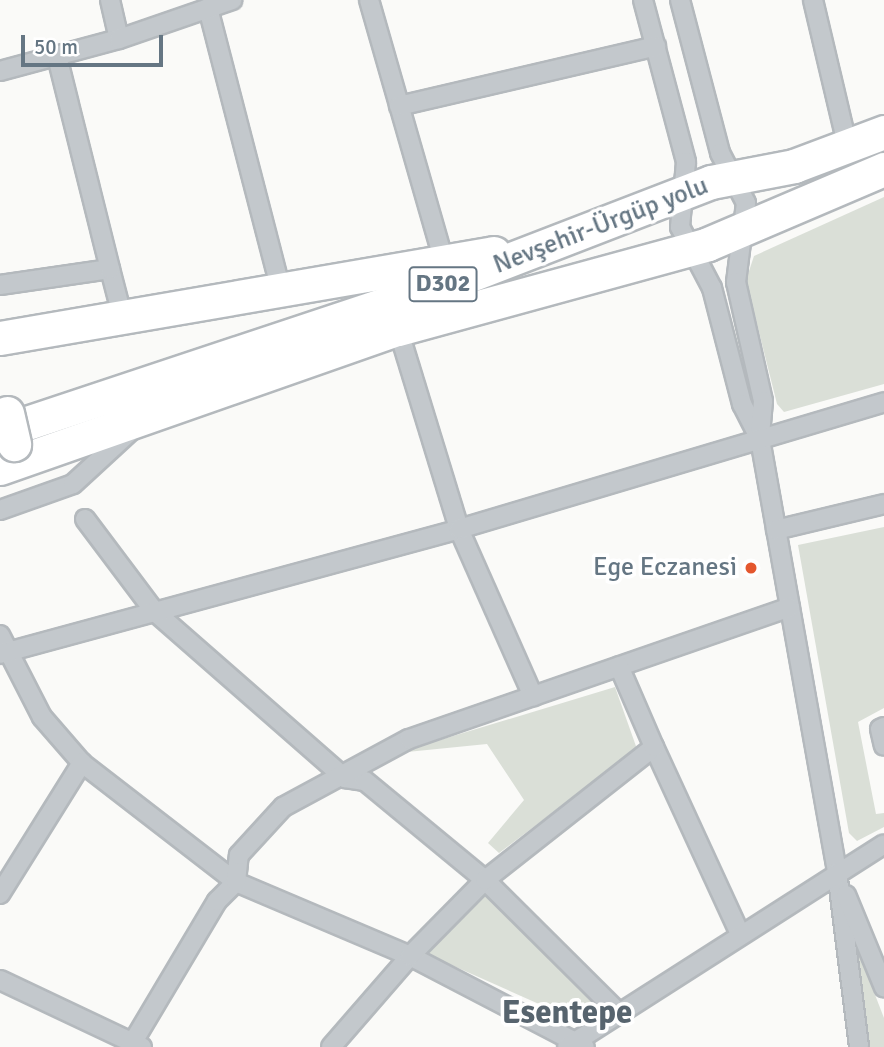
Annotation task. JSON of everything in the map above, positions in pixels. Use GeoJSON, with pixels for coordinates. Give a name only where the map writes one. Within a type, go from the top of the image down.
{"type":"FeatureCollection","features":[{"type":"Feature","properties":{"kind":"highway","name":"Nevşehir-Ürgüp yolu"},"geometry":{"type":"LineString","coordinates":[[4,438],[545,247],[684,192],[734,178],[794,166],[848,148],[884,132]]}},
{"type":"Feature","properties":{"kind":"highway","name":"Nevşehir-Ürgüp yolu"},"geometry":{"type":"LineString","coordinates":[[4,438],[147,417],[398,329],[690,249],[882,171]]}},
{"type":"Feature","properties":{"kind":"highway"},"geometry":{"type":"LineString","coordinates":[[0,338],[443,258],[545,247]]}},
{"type":"Feature","properties":{"kind":"street"},"geometry":{"type":"LineString","coordinates":[[110,0],[119,39]]}},
{"type":"Feature","properties":{"kind":"street"},"geometry":{"type":"LineString","coordinates":[[0,71],[119,39],[232,0]]}},
{"type":"Feature","properties":{"kind":"street"},"geometry":{"type":"LineString","coordinates":[[369,0],[443,258]]}},
{"type":"Feature","properties":{"kind":"street"},"geometry":{"type":"LineString","coordinates":[[643,0],[686,162],[684,192],[678,216],[690,249],[712,288],[742,404],[760,439]]}},
{"type":"Feature","properties":{"kind":"street"},"geometry":{"type":"LineString","coordinates":[[680,0],[720,153],[746,203],[736,282],[763,401],[760,439],[837,872],[859,1047]]}},
{"type":"Feature","properties":{"kind":"street"},"geometry":{"type":"LineString","coordinates":[[813,0],[848,148]]}},
{"type":"Feature","properties":{"kind":"street"},"geometry":{"type":"LineString","coordinates":[[208,8],[280,287]]}},
{"type":"Feature","properties":{"kind":"street"},"geometry":{"type":"LineString","coordinates":[[399,106],[656,46]]}},
{"type":"Feature","properties":{"kind":"street"},"geometry":{"type":"LineString","coordinates":[[57,56],[122,315]]}},
{"type":"Feature","properties":{"kind":"street"},"geometry":{"type":"LineString","coordinates":[[0,285],[110,268]]}},
{"type":"Feature","properties":{"kind":"street"},"geometry":{"type":"LineString","coordinates":[[398,329],[459,529],[533,696]]}},
{"type":"Feature","properties":{"kind":"street"},"geometry":{"type":"LineString","coordinates":[[884,402],[459,529],[154,611],[3,647],[42,717],[82,763],[236,882],[410,956],[576,1044],[618,1012],[837,872],[884,845]]}},
{"type":"Feature","properties":{"kind":"street"},"geometry":{"type":"LineString","coordinates":[[0,510],[73,485],[147,417]]}},
{"type":"Feature","properties":{"kind":"street"},"geometry":{"type":"LineString","coordinates":[[776,530],[884,504]]}},
{"type":"Feature","properties":{"kind":"street"},"geometry":{"type":"LineString","coordinates":[[85,519],[154,611],[345,778],[365,781],[485,880],[618,1012]]}},
{"type":"Feature","properties":{"kind":"street"},"geometry":{"type":"LineString","coordinates":[[0,980],[135,1046],[217,901],[236,882],[239,855],[283,807],[345,778],[409,739],[790,607]]}},
{"type":"Feature","properties":{"kind":"street"},"geometry":{"type":"LineString","coordinates":[[619,666],[740,934]]}},
{"type":"Feature","properties":{"kind":"street"},"geometry":{"type":"LineString","coordinates":[[884,727],[880,729],[884,746]]}},
{"type":"Feature","properties":{"kind":"street"},"geometry":{"type":"LineString","coordinates":[[331,1047],[410,956],[485,880],[654,747]]}},
{"type":"Feature","properties":{"kind":"street"},"geometry":{"type":"LineString","coordinates":[[0,894],[82,763]]}},
{"type":"Feature","properties":{"kind":"street"},"geometry":{"type":"LineString","coordinates":[[837,872],[884,987]]}},
{"type":"Feature","properties":{"kind":"shaded area"},"geometry":{"type":"Polygon","coordinates":[[[884,197],[884,384],[784,412],[777,404],[746,280],[754,256],[884,197]]]}},
{"type":"Feature","properties":{"kind":"shaded area"},"geometry":{"type":"Polygon","coordinates":[[[884,527],[884,708],[858,722],[876,814],[884,813],[884,827],[857,841],[849,833],[798,545],[884,527]]]}},
{"type":"Feature","properties":{"kind":"shaded area"},"geometry":{"type":"Polygon","coordinates":[[[615,687],[637,749],[499,853],[488,843],[524,800],[487,744],[397,753],[615,687]]]}},
{"type":"Feature","properties":{"kind":"shaded area"},"geometry":{"type":"Polygon","coordinates":[[[485,887],[593,997],[597,1009],[584,1024],[420,951],[485,887]]]}},
{"type":"Feature","properties":{"kind":"shaded area"},"geometry":{"type":"Polygon","coordinates":[[[855,943],[884,1018],[884,1047],[868,1047],[855,943]]]}},
{"type":"Feature","properties":{"kind":"place","name":"Ege Eczanesi"},"geometry":{"type":"Point","coordinates":[751,568]}},
{"type":"Feature","properties":{"kind":"district","name":"Esentepe"},"geometry":{"type":"Point","coordinates":[567,1013]}}]}
